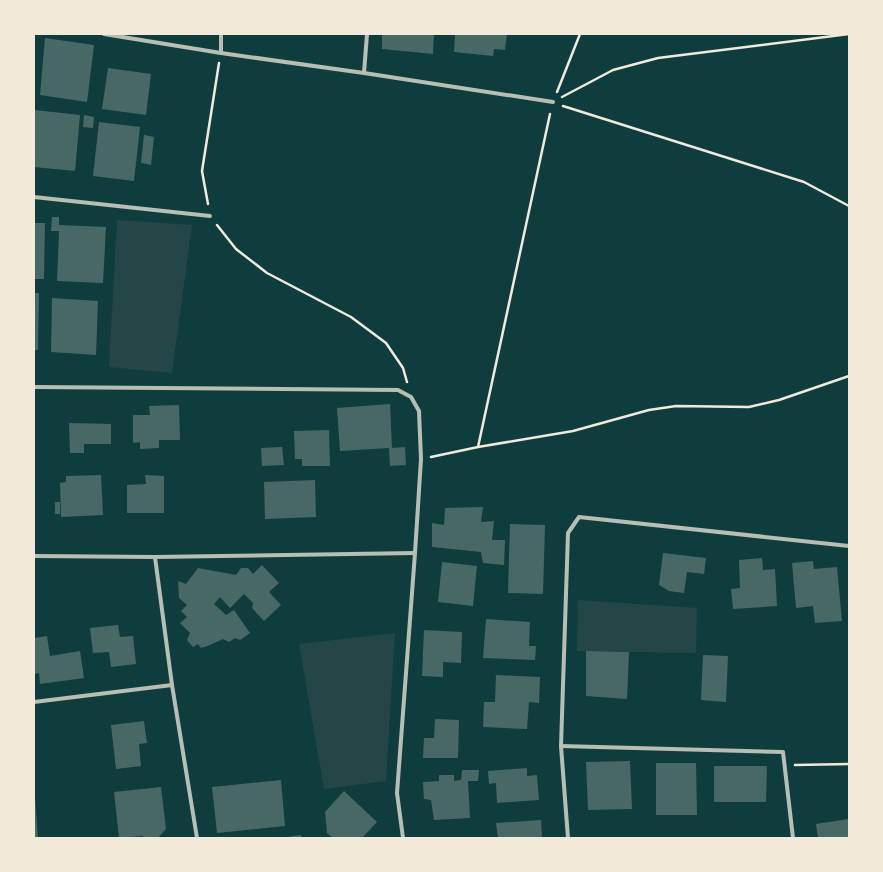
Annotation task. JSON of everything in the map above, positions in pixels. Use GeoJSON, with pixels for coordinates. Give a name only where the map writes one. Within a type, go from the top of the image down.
{"type":"FeatureCollection","features":[{"type":"Feature","properties":{"kind":"street"},"geometry":{"type":"LineString","coordinates":[[104,34],[221,53],[553,102]]}},
{"type":"Feature","properties":{"kind":"street"},"geometry":{"type":"LineString","coordinates":[[221,34],[221,53]]}},
{"type":"Feature","properties":{"kind":"street"},"geometry":{"type":"LineString","coordinates":[[364,73],[368,34]]}},
{"type":"Feature","properties":{"kind":"street"},"geometry":{"type":"LineString","coordinates":[[34,198],[210,216]]}},
{"type":"Feature","properties":{"kind":"street"},"geometry":{"type":"LineString","coordinates":[[34,387],[398,390],[411,397],[419,411],[421,459],[397,793],[403,838]]}},
{"type":"Feature","properties":{"kind":"street"},"geometry":{"type":"LineString","coordinates":[[568,838],[561,746],[568,533],[579,517],[849,546]]}},
{"type":"Feature","properties":{"kind":"street"},"geometry":{"type":"LineString","coordinates":[[34,556],[155,557],[415,553]]}},
{"type":"Feature","properties":{"kind":"street"},"geometry":{"type":"LineString","coordinates":[[155,557],[172,685],[197,838]]}},
{"type":"Feature","properties":{"kind":"street"},"geometry":{"type":"LineString","coordinates":[[34,702],[172,685]]}},
{"type":"Feature","properties":{"kind":"street"},"geometry":{"type":"LineString","coordinates":[[561,746],[783,752],[793,838]]}},
{"type":"Feature","properties":{"kind":"path"},"geometry":{"type":"LineString","coordinates":[[478,447],[553,102],[580,34]]}},
{"type":"Feature","properties":{"kind":"path"},"geometry":{"type":"LineString","coordinates":[[553,102],[613,70],[658,58],[849,34]]}},
{"type":"Feature","properties":{"kind":"path"},"geometry":{"type":"LineString","coordinates":[[221,53],[202,172],[210,216],[236,249],[267,273],[351,317],[386,342],[403,368],[411,397]]}},
{"type":"Feature","properties":{"kind":"path"},"geometry":{"type":"LineString","coordinates":[[553,102],[804,182],[849,206]]}},
{"type":"Feature","properties":{"kind":"path"},"geometry":{"type":"LineString","coordinates":[[421,459],[478,447],[573,431],[650,410],[676,406],[749,408],[779,400],[849,376]]}},
{"type":"Feature","properties":{"kind":"path"},"geometry":{"type":"LineString","coordinates":[[784,766],[849,764]]}},
{"type":"Feature","properties":{"kind":"shaded area"},"geometry":{"type":"Polygon","coordinates":[[[117,220],[192,225],[172,373],[109,367],[117,220]]]}},
{"type":"Feature","properties":{"kind":"shaded area"},"geometry":{"type":"Polygon","coordinates":[[[578,600],[697,608],[696,653],[577,651],[578,600]]]}},
{"type":"Feature","properties":{"kind":"shaded area"},"geometry":{"type":"Polygon","coordinates":[[[395,633],[386,781],[324,789],[299,644],[395,633]]]}},
{"type":"Feature","properties":{"kind":"building"},"geometry":{"type":"Polygon","coordinates":[[[382,34],[434,34],[433,54],[382,49],[382,34]]]}},
{"type":"Feature","properties":{"kind":"building"},"geometry":{"type":"Polygon","coordinates":[[[455,34],[507,34],[505,50],[494,49],[493,56],[454,52],[455,34]]]}},
{"type":"Feature","properties":{"kind":"building"},"geometry":{"type":"Polygon","coordinates":[[[45,38],[94,45],[87,102],[40,95],[45,38]]]}},
{"type":"Feature","properties":{"kind":"building"},"geometry":{"type":"Polygon","coordinates":[[[108,68],[151,74],[146,115],[102,109],[108,68]]]}},
{"type":"Feature","properties":{"kind":"building"},"geometry":{"type":"Polygon","coordinates":[[[35,110],[80,115],[75,171],[34,167],[35,110]]]}},
{"type":"Feature","properties":{"kind":"building"},"geometry":{"type":"Polygon","coordinates":[[[84,115],[94,117],[93,128],[83,127],[84,115]]]}},
{"type":"Feature","properties":{"kind":"building"},"geometry":{"type":"Polygon","coordinates":[[[99,122],[140,127],[134,181],[93,176],[99,122]]]}},
{"type":"Feature","properties":{"kind":"building"},"geometry":{"type":"Polygon","coordinates":[[[144,135],[154,137],[151,165],[141,163],[144,135]]]}},
{"type":"Feature","properties":{"kind":"building"},"geometry":{"type":"Polygon","coordinates":[[[52,217],[59,217],[59,225],[106,227],[103,283],[57,281],[59,231],[51,231],[52,217]]]}},
{"type":"Feature","properties":{"kind":"building"},"geometry":{"type":"Polygon","coordinates":[[[34,223],[45,223],[44,279],[34,279],[34,223]]]}},
{"type":"Feature","properties":{"kind":"building"},"geometry":{"type":"Polygon","coordinates":[[[34,293],[39,293],[38,350],[34,350],[34,293]]]}},
{"type":"Feature","properties":{"kind":"building"},"geometry":{"type":"Polygon","coordinates":[[[52,298],[98,301],[96,355],[51,352],[52,298]]]}},
{"type":"Feature","properties":{"kind":"building"},"geometry":{"type":"Polygon","coordinates":[[[390,404],[392,448],[405,447],[406,465],[390,466],[389,448],[340,451],[337,408],[390,404]]]}},
{"type":"Feature","properties":{"kind":"building"},"geometry":{"type":"Polygon","coordinates":[[[179,405],[180,440],[159,440],[159,448],[140,449],[140,442],[133,443],[133,415],[150,415],[149,406],[179,405]]]}},
{"type":"Feature","properties":{"kind":"building"},"geometry":{"type":"Polygon","coordinates":[[[69,423],[111,424],[111,444],[84,444],[84,453],[70,453],[69,423]]]}},
{"type":"Feature","properties":{"kind":"building"},"geometry":{"type":"Polygon","coordinates":[[[329,430],[330,466],[302,466],[302,459],[295,459],[294,431],[329,430]]]}},
{"type":"Feature","properties":{"kind":"building"},"geometry":{"type":"Polygon","coordinates":[[[282,447],[284,465],[262,466],[261,448],[282,447]]]}},
{"type":"Feature","properties":{"kind":"building"},"geometry":{"type":"Polygon","coordinates":[[[101,475],[103,515],[61,517],[60,483],[66,482],[66,476],[101,475]]]}},
{"type":"Feature","properties":{"kind":"building"},"geometry":{"type":"Polygon","coordinates":[[[145,475],[164,476],[164,513],[127,513],[127,485],[146,484],[145,475]]]}},
{"type":"Feature","properties":{"kind":"building"},"geometry":{"type":"Polygon","coordinates":[[[315,480],[316,517],[265,519],[264,482],[315,480]]]}},
{"type":"Feature","properties":{"kind":"building"},"geometry":{"type":"Polygon","coordinates":[[[55,502],[60,502],[60,514],[55,514],[55,502]]]}},
{"type":"Feature","properties":{"kind":"building"},"geometry":{"type":"Polygon","coordinates":[[[483,507],[481,522],[494,521],[492,540],[505,540],[504,565],[483,563],[481,552],[432,547],[432,523],[444,525],[445,508],[483,507]]]}},
{"type":"Feature","properties":{"kind":"building"},"geometry":{"type":"Polygon","coordinates":[[[510,524],[545,525],[543,594],[508,593],[510,524]]]}},
{"type":"Feature","properties":{"kind":"building"},"geometry":{"type":"Polygon","coordinates":[[[663,553],[706,558],[704,574],[687,572],[684,593],[669,591],[659,585],[663,553]]]}},
{"type":"Feature","properties":{"kind":"building"},"geometry":{"type":"Polygon","coordinates":[[[762,558],[763,570],[775,569],[777,606],[733,609],[731,589],[740,588],[739,560],[762,558]]]}},
{"type":"Feature","properties":{"kind":"building"},"geometry":{"type":"Polygon","coordinates":[[[813,561],[814,569],[837,567],[842,621],[815,623],[813,606],[796,608],[792,563],[813,561]]]}},
{"type":"Feature","properties":{"kind":"building"},"geometry":{"type":"Polygon","coordinates":[[[442,562],[477,566],[473,606],[438,602],[442,562]]]}},
{"type":"Feature","properties":{"kind":"building"},"geometry":{"type":"Polygon","coordinates":[[[262,565],[279,583],[269,592],[281,605],[264,621],[252,608],[253,603],[244,594],[230,608],[220,597],[214,604],[226,615],[234,610],[250,633],[240,640],[235,638],[229,642],[223,639],[201,648],[198,644],[193,647],[187,640],[190,633],[180,623],[187,617],[181,611],[187,605],[179,598],[178,581],[186,584],[198,568],[236,575],[241,568],[248,568],[253,574],[262,565]]]}},
{"type":"Feature","properties":{"kind":"building"},"geometry":{"type":"Polygon","coordinates":[[[486,619],[530,622],[529,646],[536,646],[535,660],[483,658],[486,619]]]}},
{"type":"Feature","properties":{"kind":"building"},"geometry":{"type":"Polygon","coordinates":[[[118,625],[120,637],[133,636],[136,664],[111,667],[109,652],[93,653],[90,628],[118,625]]]}},
{"type":"Feature","properties":{"kind":"building"},"geometry":{"type":"Polygon","coordinates":[[[424,630],[462,632],[461,663],[443,662],[443,677],[422,676],[424,630]]]}},
{"type":"Feature","properties":{"kind":"building"},"geometry":{"type":"Polygon","coordinates":[[[47,636],[50,656],[80,651],[84,678],[40,684],[39,673],[34,674],[34,638],[47,636]]]}},
{"type":"Feature","properties":{"kind":"building"},"geometry":{"type":"Polygon","coordinates":[[[586,651],[629,652],[627,699],[586,696],[586,651]]]}},
{"type":"Feature","properties":{"kind":"building"},"geometry":{"type":"Polygon","coordinates":[[[703,655],[728,656],[726,702],[701,700],[703,655]]]}},
{"type":"Feature","properties":{"kind":"building"},"geometry":{"type":"Polygon","coordinates":[[[496,675],[540,677],[539,703],[529,702],[527,729],[483,727],[484,702],[495,702],[496,675]]]}},
{"type":"Feature","properties":{"kind":"building"},"geometry":{"type":"Polygon","coordinates":[[[435,719],[459,720],[458,758],[423,758],[424,738],[434,738],[435,719]]]}},
{"type":"Feature","properties":{"kind":"building"},"geometry":{"type":"Polygon","coordinates":[[[144,721],[147,743],[139,744],[141,766],[116,769],[111,725],[144,721]]]}},
{"type":"Feature","properties":{"kind":"building"},"geometry":{"type":"Polygon","coordinates":[[[630,761],[632,809],[588,810],[586,762],[630,761]]]}},
{"type":"Feature","properties":{"kind":"building"},"geometry":{"type":"Polygon","coordinates":[[[656,763],[696,763],[697,815],[656,815],[656,763]]]}},
{"type":"Feature","properties":{"kind":"building"},"geometry":{"type":"Polygon","coordinates":[[[714,766],[767,766],[766,802],[714,802],[714,766]]]}},
{"type":"Feature","properties":{"kind":"building"},"geometry":{"type":"Polygon","coordinates":[[[527,768],[527,776],[537,775],[539,800],[497,803],[496,783],[489,784],[488,771],[527,768]]]}},
{"type":"Feature","properties":{"kind":"building"},"geometry":{"type":"Polygon","coordinates":[[[462,770],[479,770],[478,781],[468,781],[470,818],[434,820],[431,800],[424,799],[423,782],[439,781],[439,775],[454,775],[454,781],[461,780],[462,770]]]}},
{"type":"Feature","properties":{"kind":"building"},"geometry":{"type":"Polygon","coordinates":[[[281,780],[285,826],[217,833],[212,787],[281,780]]]}},
{"type":"Feature","properties":{"kind":"building"},"geometry":{"type":"Polygon","coordinates":[[[161,787],[166,829],[158,838],[143,838],[143,836],[119,838],[114,792],[161,787]]]}},
{"type":"Feature","properties":{"kind":"building"},"geometry":{"type":"Polygon","coordinates":[[[344,791],[377,822],[362,838],[333,838],[327,833],[325,812],[344,791]]]}},
{"type":"Feature","properties":{"kind":"building"},"geometry":{"type":"Polygon","coordinates":[[[35,798],[38,838],[34,838],[35,798]]]}},
{"type":"Feature","properties":{"kind":"building"},"geometry":{"type":"Polygon","coordinates":[[[849,819],[849,838],[818,838],[816,824],[849,819]]]}},
{"type":"Feature","properties":{"kind":"building"},"geometry":{"type":"Polygon","coordinates":[[[541,820],[542,838],[498,838],[496,823],[541,820]]]}},
{"type":"Feature","properties":{"kind":"building"},"geometry":{"type":"Polygon","coordinates":[[[301,835],[302,838],[287,838],[287,837],[301,835]]]}}]}
